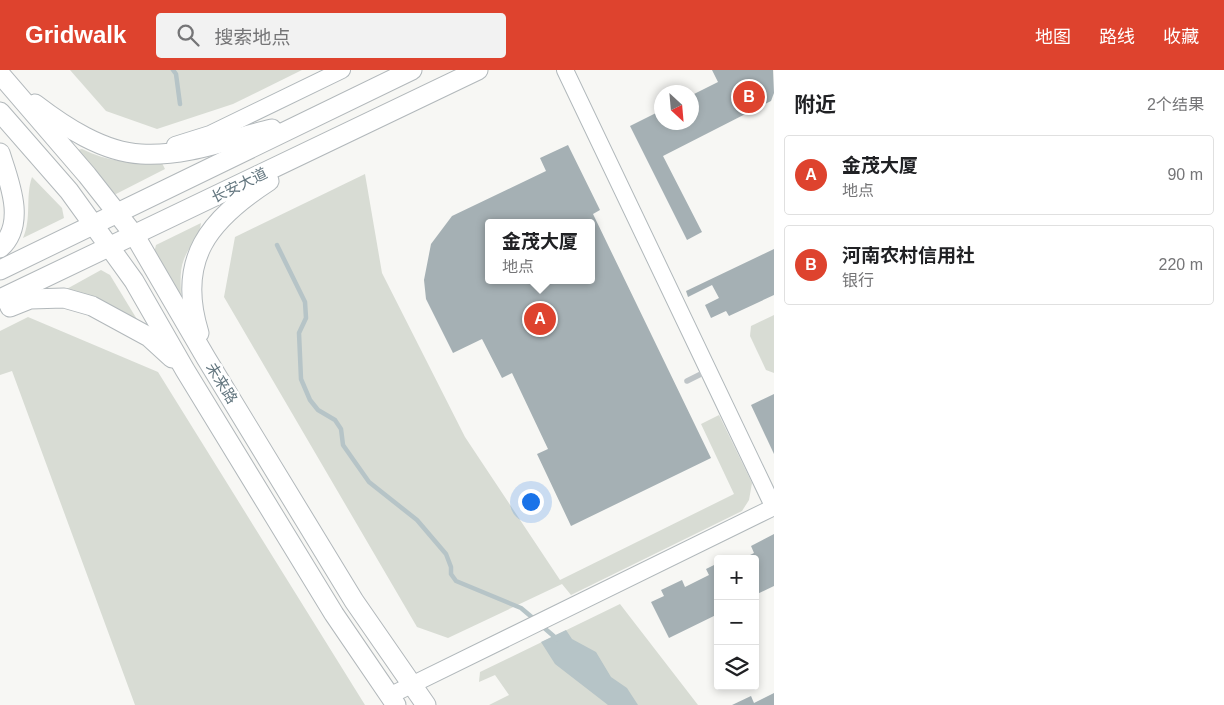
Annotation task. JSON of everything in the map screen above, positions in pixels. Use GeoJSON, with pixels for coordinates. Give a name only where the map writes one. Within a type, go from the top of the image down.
{"type":"FeatureCollection","features":[{"type":"Feature","properties":{"kind":"main road","name":"长安大道"},"geometry":{"type":"LineString","coordinates":[[0,270],[412,70]]}},
{"type":"Feature","properties":{"kind":"main road","name":"长安大道"},"geometry":{"type":"LineString","coordinates":[[0,300],[478,70]]}},
{"type":"Feature","properties":{"kind":"main road"},"geometry":{"type":"LineString","coordinates":[[4,79],[57,121],[90,139],[128,152],[141,154],[179,152],[305,122]]}},
{"type":"Feature","properties":{"kind":"main road","name":"未来路"},"geometry":{"type":"LineString","coordinates":[[4,79],[135,236],[206,358],[354,601],[410,685],[426,705]]}},
{"type":"Feature","properties":{"kind":"main road","name":"未来路"},"geometry":{"type":"LineString","coordinates":[[0,112],[69,191],[134,281],[185,370],[334,614],[393,700]]}},
{"type":"Feature","properties":{"kind":"main road"},"geometry":{"type":"LineString","coordinates":[[206,358],[190,294],[195,260],[212,229],[230,210],[254,190],[320,146]]}},
{"type":"Feature","properties":{"kind":"main road"},"geometry":{"type":"LineString","coordinates":[[0,153],[12,188],[14,225],[0,248]]}},
{"type":"Feature","properties":{"kind":"main road"},"geometry":{"type":"LineString","coordinates":[[0,311],[30,299],[64,298],[92,306],[149,337],[185,370]]}},
{"type":"Feature","properties":{"kind":"street"},"geometry":{"type":"LineString","coordinates":[[128,152],[140,148],[179,144],[197,139],[342,70]]}},
{"type":"Feature","properties":{"kind":"street"},"geometry":{"type":"LineString","coordinates":[[393,700],[410,685],[774,507],[565,70]]}},
{"type":"Feature","properties":{"kind":"lane"},"geometry":{"type":"LineString","coordinates":[[687,381],[708,370]]}},
{"type":"Feature","properties":{"kind":"shaded area"},"geometry":{"type":"Polygon","coordinates":[[[70,70],[302,70],[233,104],[157,129],[106,111],[70,70]]]}},
{"type":"Feature","properties":{"kind":"shaded area"},"geometry":{"type":"Polygon","coordinates":[[[82,149],[111,159],[162,163],[165,169],[116,194],[107,192],[73,151],[82,149]]]}},
{"type":"Feature","properties":{"kind":"shaded area"},"geometry":{"type":"Polygon","coordinates":[[[365,174],[382,273],[465,437],[560,580],[734,494],[701,424],[719,415],[752,483],[749,500],[742,511],[571,595],[562,584],[448,638],[417,627],[224,297],[235,237],[365,174]]]}},
{"type":"Feature","properties":{"kind":"shaded area"},"geometry":{"type":"Polygon","coordinates":[[[32,177],[62,208],[64,218],[23,238],[26,230],[32,177]]]}},
{"type":"Feature","properties":{"kind":"shaded area"},"geometry":{"type":"Polygon","coordinates":[[[201,223],[199,232],[182,264],[181,299],[154,253],[156,245],[201,223]]]}},
{"type":"Feature","properties":{"kind":"shaded area"},"geometry":{"type":"Polygon","coordinates":[[[101,270],[110,275],[138,321],[63,291],[101,270]]]}},
{"type":"Feature","properties":{"kind":"shaded area"},"geometry":{"type":"Polygon","coordinates":[[[774,315],[774,373],[766,370],[750,336],[751,326],[774,315]]]}},
{"type":"Feature","properties":{"kind":"shaded area"},"geometry":{"type":"Polygon","coordinates":[[[28,317],[158,372],[365,705],[135,705],[12,371],[0,375],[0,331],[28,317]]]}},
{"type":"Feature","properties":{"kind":"shaded area"},"geometry":{"type":"Polygon","coordinates":[[[620,604],[698,705],[489,705],[509,695],[495,675],[479,682],[480,672],[620,604]]]}},
{"type":"Feature","properties":{"kind":"shaded area"},"geometry":{"type":"Polygon","coordinates":[[[566,630],[572,639],[596,652],[611,677],[627,688],[638,705],[608,705],[555,664],[541,642],[566,630]]]}},
{"type":"Feature","properties":{"kind":"building"},"geometry":{"type":"Polygon","coordinates":[[[712,70],[773,70],[774,93],[771,101],[663,156],[702,232],[687,240],[630,126],[654,114],[654,130],[699,130],[699,92],[718,82],[712,70]]]}},
{"type":"Feature","properties":{"kind":"building"},"geometry":{"type":"Polygon","coordinates":[[[568,145],[600,210],[593,214],[711,458],[571,526],[537,454],[548,449],[512,373],[502,378],[482,339],[453,353],[426,299],[424,280],[431,244],[452,216],[546,171],[540,158],[568,145]]]}},
{"type":"Feature","properties":{"kind":"building"},"geometry":{"type":"Polygon","coordinates":[[[774,249],[774,295],[729,316],[726,311],[711,318],[705,305],[719,298],[712,285],[688,297],[686,291],[774,249]]]}},
{"type":"Feature","properties":{"kind":"building"},"geometry":{"type":"Polygon","coordinates":[[[774,394],[774,454],[751,405],[774,394]]]}},
{"type":"Feature","properties":{"kind":"building"},"geometry":{"type":"Polygon","coordinates":[[[774,534],[774,586],[759,593],[759,555],[750,555],[754,553],[751,546],[774,534]]]}},
{"type":"Feature","properties":{"kind":"building"},"geometry":{"type":"Polygon","coordinates":[[[714,565],[714,616],[669,638],[651,602],[664,596],[661,590],[682,580],[685,587],[709,575],[706,569],[714,565]]]}},
{"type":"Feature","properties":{"kind":"building"},"geometry":{"type":"Polygon","coordinates":[[[774,693],[774,705],[732,705],[751,696],[754,703],[774,693]]]}},
{"type":"Feature","properties":{"kind":"waterway"},"geometry":{"type":"LineString","coordinates":[[173,70],[176,74],[180,104]]}},
{"type":"Feature","properties":{"kind":"waterway"},"geometry":{"type":"LineString","coordinates":[[277,245],[305,302],[306,318],[299,333],[301,379],[310,400],[318,410],[335,420],[341,429],[343,445],[369,482],[417,520],[446,554],[451,567],[451,574],[456,581],[521,608],[534,619]]}},
{"type":"Feature","properties":{"kind":"waterway"},"geometry":{"type":"LineString","coordinates":[[542,626],[557,639]]}},
{"type":"Feature","properties":{"kind":"place","name":"河南农村信用社"},"geometry":{"type":"Point","coordinates":[749,97]}},
{"type":"Feature","properties":{"kind":"place","name":"金茂大厦"},"geometry":{"type":"Point","coordinates":[540,319]}}]}
